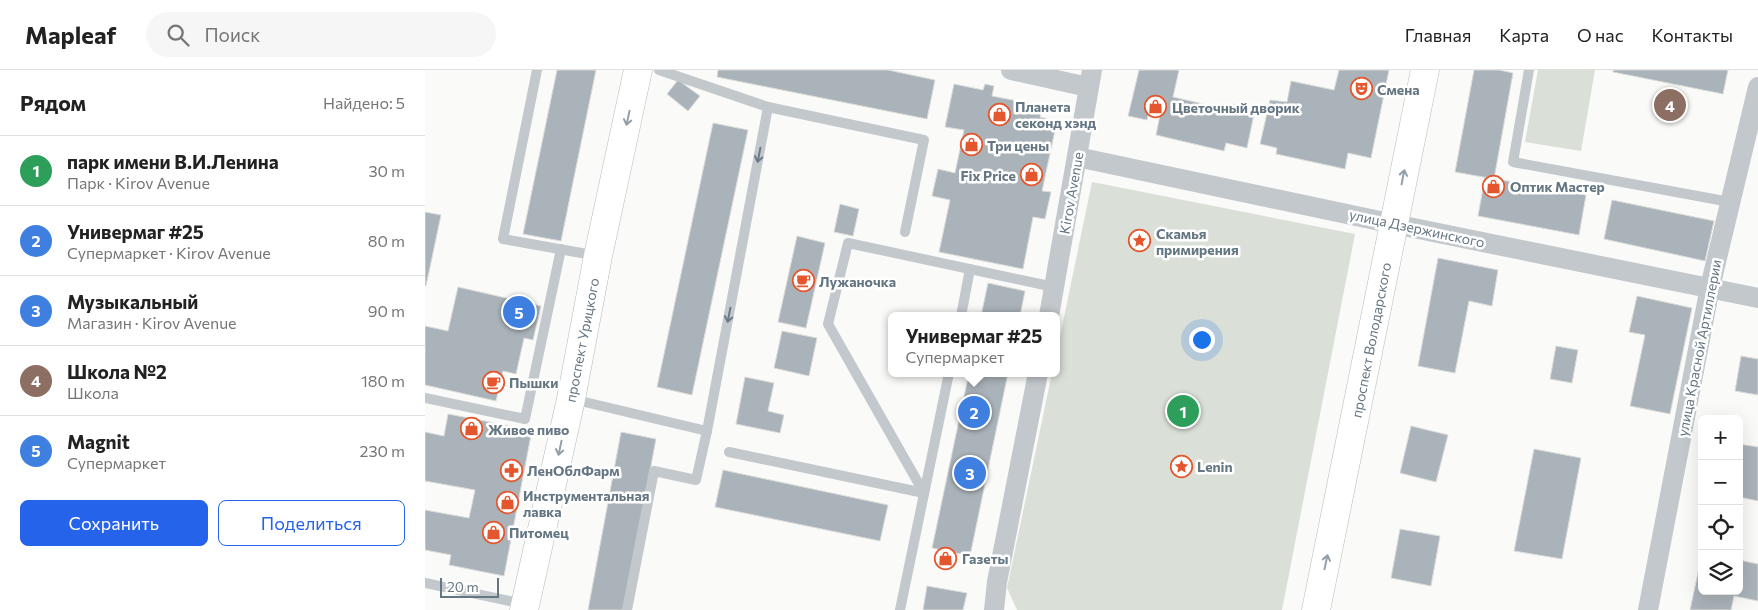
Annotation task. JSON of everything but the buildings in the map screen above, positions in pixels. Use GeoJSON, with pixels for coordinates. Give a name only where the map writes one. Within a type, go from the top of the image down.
{"type":"FeatureCollection","features":[{"type":"Feature","properties":{"kind":"main road","name":"проспект Урицкого"},"geometry":{"type":"LineString","coordinates":[[525,607],[571,398],[638,70]]}},
{"type":"Feature","properties":{"kind":"main road","name":"проспект Володарского"},"geometry":{"type":"LineString","coordinates":[[1316,610],[1425,70]]}},
{"type":"Feature","properties":{"kind":"street"},"geometry":{"type":"LineString","coordinates":[[1011,70],[1090,79]]}},
{"type":"Feature","properties":{"kind":"street","name":"Kirov Avenue"},"geometry":{"type":"LineString","coordinates":[[1050,312],[1090,79]]}},
{"type":"Feature","properties":{"kind":"street","name":"улица Красной Артиллерии"},"geometry":{"type":"LineString","coordinates":[[1648,610],[1710,287],[1758,87]]}},
{"type":"Feature","properties":{"kind":"street","name":"улица Дзержинского"},"geometry":{"type":"LineString","coordinates":[[1077,157],[1758,298]]}},
{"type":"Feature","properties":{"kind":"street"},"geometry":{"type":"LineString","coordinates":[[994,610],[997,582],[1037,377]]}},
{"type":"Feature","properties":{"kind":"lane"},"geometry":{"type":"LineString","coordinates":[[537,70],[503,239],[599,256]]}},
{"type":"Feature","properties":{"kind":"lane"},"geometry":{"type":"LineString","coordinates":[[659,70],[768,107],[924,140],[905,232]]}},
{"type":"Feature","properties":{"kind":"lane"},"geometry":{"type":"LineString","coordinates":[[1529,70],[1513,162],[1730,202]]}},
{"type":"Feature","properties":{"kind":"lane"},"geometry":{"type":"LineString","coordinates":[[627,610],[654,471],[696,480],[707,431],[768,107]]}},
{"type":"Feature","properties":{"kind":"lane"},"geometry":{"type":"LineString","coordinates":[[924,493],[828,324],[848,243],[1054,287]]}},
{"type":"Feature","properties":{"kind":"lane"},"geometry":{"type":"LineString","coordinates":[[425,398],[525,419],[561,249]]}},
{"type":"Feature","properties":{"kind":"lane"},"geometry":{"type":"LineString","coordinates":[[962,312],[970,269]]}},
{"type":"Feature","properties":{"kind":"lane"},"geometry":{"type":"LineString","coordinates":[[900,610],[948,377]]}},
{"type":"Feature","properties":{"kind":"lane"},"geometry":{"type":"LineString","coordinates":[[571,398],[707,431]]}},
{"type":"Feature","properties":{"kind":"lane"},"geometry":{"type":"LineString","coordinates":[[729,452],[924,493]]}},
{"type":"Feature","properties":{"kind":"lane"},"geometry":{"type":"LineString","coordinates":[[425,583],[525,607]]}},
{"type":"Feature","properties":{"kind":"shaded area"},"geometry":{"type":"Polygon","coordinates":[[[1538,70],[1595,70],[1581,151],[1525,142],[1538,70]]]}},
{"type":"Feature","properties":{"kind":"shaded area"},"geometry":{"type":"Polygon","coordinates":[[[1092,182],[1355,234],[1282,610],[1017,610],[1007,588],[1051,377],[1060,377],[1060,337],[1092,182]]]}},
{"type":"Feature","properties":{"kind":"place","name":"Смена"},"geometry":{"type":"Point","coordinates":[1361,89]}},
{"type":"Feature","properties":{"kind":"place","name":"Школа №2"},"geometry":{"type":"Point","coordinates":[1670,105]}},
{"type":"Feature","properties":{"kind":"place","name":"Цветочный дворик"},"geometry":{"type":"Point","coordinates":[1156,107]}},
{"type":"Feature","properties":{"kind":"place","name":"Планета секонд хэнд"},"geometry":{"type":"Point","coordinates":[999,114]}},
{"type":"Feature","properties":{"kind":"place","name":"Три цены"},"geometry":{"type":"Point","coordinates":[971,145]}},
{"type":"Feature","properties":{"kind":"place","name":"Fix Price"},"geometry":{"type":"Point","coordinates":[1032,175]}},
{"type":"Feature","properties":{"kind":"place","name":"Оптик Мастер"},"geometry":{"type":"Point","coordinates":[1494,186]}},
{"type":"Feature","properties":{"kind":"place","name":"Скамья примирения"},"geometry":{"type":"Point","coordinates":[1140,241]}},
{"type":"Feature","properties":{"kind":"place","name":"Лужаночка"},"geometry":{"type":"Point","coordinates":[803,281]}},
{"type":"Feature","properties":{"kind":"place","name":"Magnit"},"geometry":{"type":"Point","coordinates":[519,312]}},
{"type":"Feature","properties":{"kind":"place","name":"Пышки"},"geometry":{"type":"Point","coordinates":[493,382]}},
{"type":"Feature","properties":{"kind":"place","name":"парк имени В.И.Ленина"},"geometry":{"type":"Point","coordinates":[1183,411]}},
{"type":"Feature","properties":{"kind":"place","name":"Универмаг #25"},"geometry":{"type":"Point","coordinates":[974,412]}},
{"type":"Feature","properties":{"kind":"place","name":"Живое пиво"},"geometry":{"type":"Point","coordinates":[472,429]}},
{"type":"Feature","properties":{"kind":"place","name":"Lenin"},"geometry":{"type":"Point","coordinates":[1181,466]}},
{"type":"Feature","properties":{"kind":"place","name":"ЛенОблФарм"},"geometry":{"type":"Point","coordinates":[511,470]}},
{"type":"Feature","properties":{"kind":"place","name":"Музыкальный"},"geometry":{"type":"Point","coordinates":[970,473]}},
{"type":"Feature","properties":{"kind":"place","name":"Инструментальная лавка"},"geometry":{"type":"Point","coordinates":[507,503]}},
{"type":"Feature","properties":{"kind":"place","name":"Питомец"},"geometry":{"type":"Point","coordinates":[493,532]}},
{"type":"Feature","properties":{"kind":"place","name":"Газеты"},"geometry":{"type":"Point","coordinates":[946,558]}}]}
